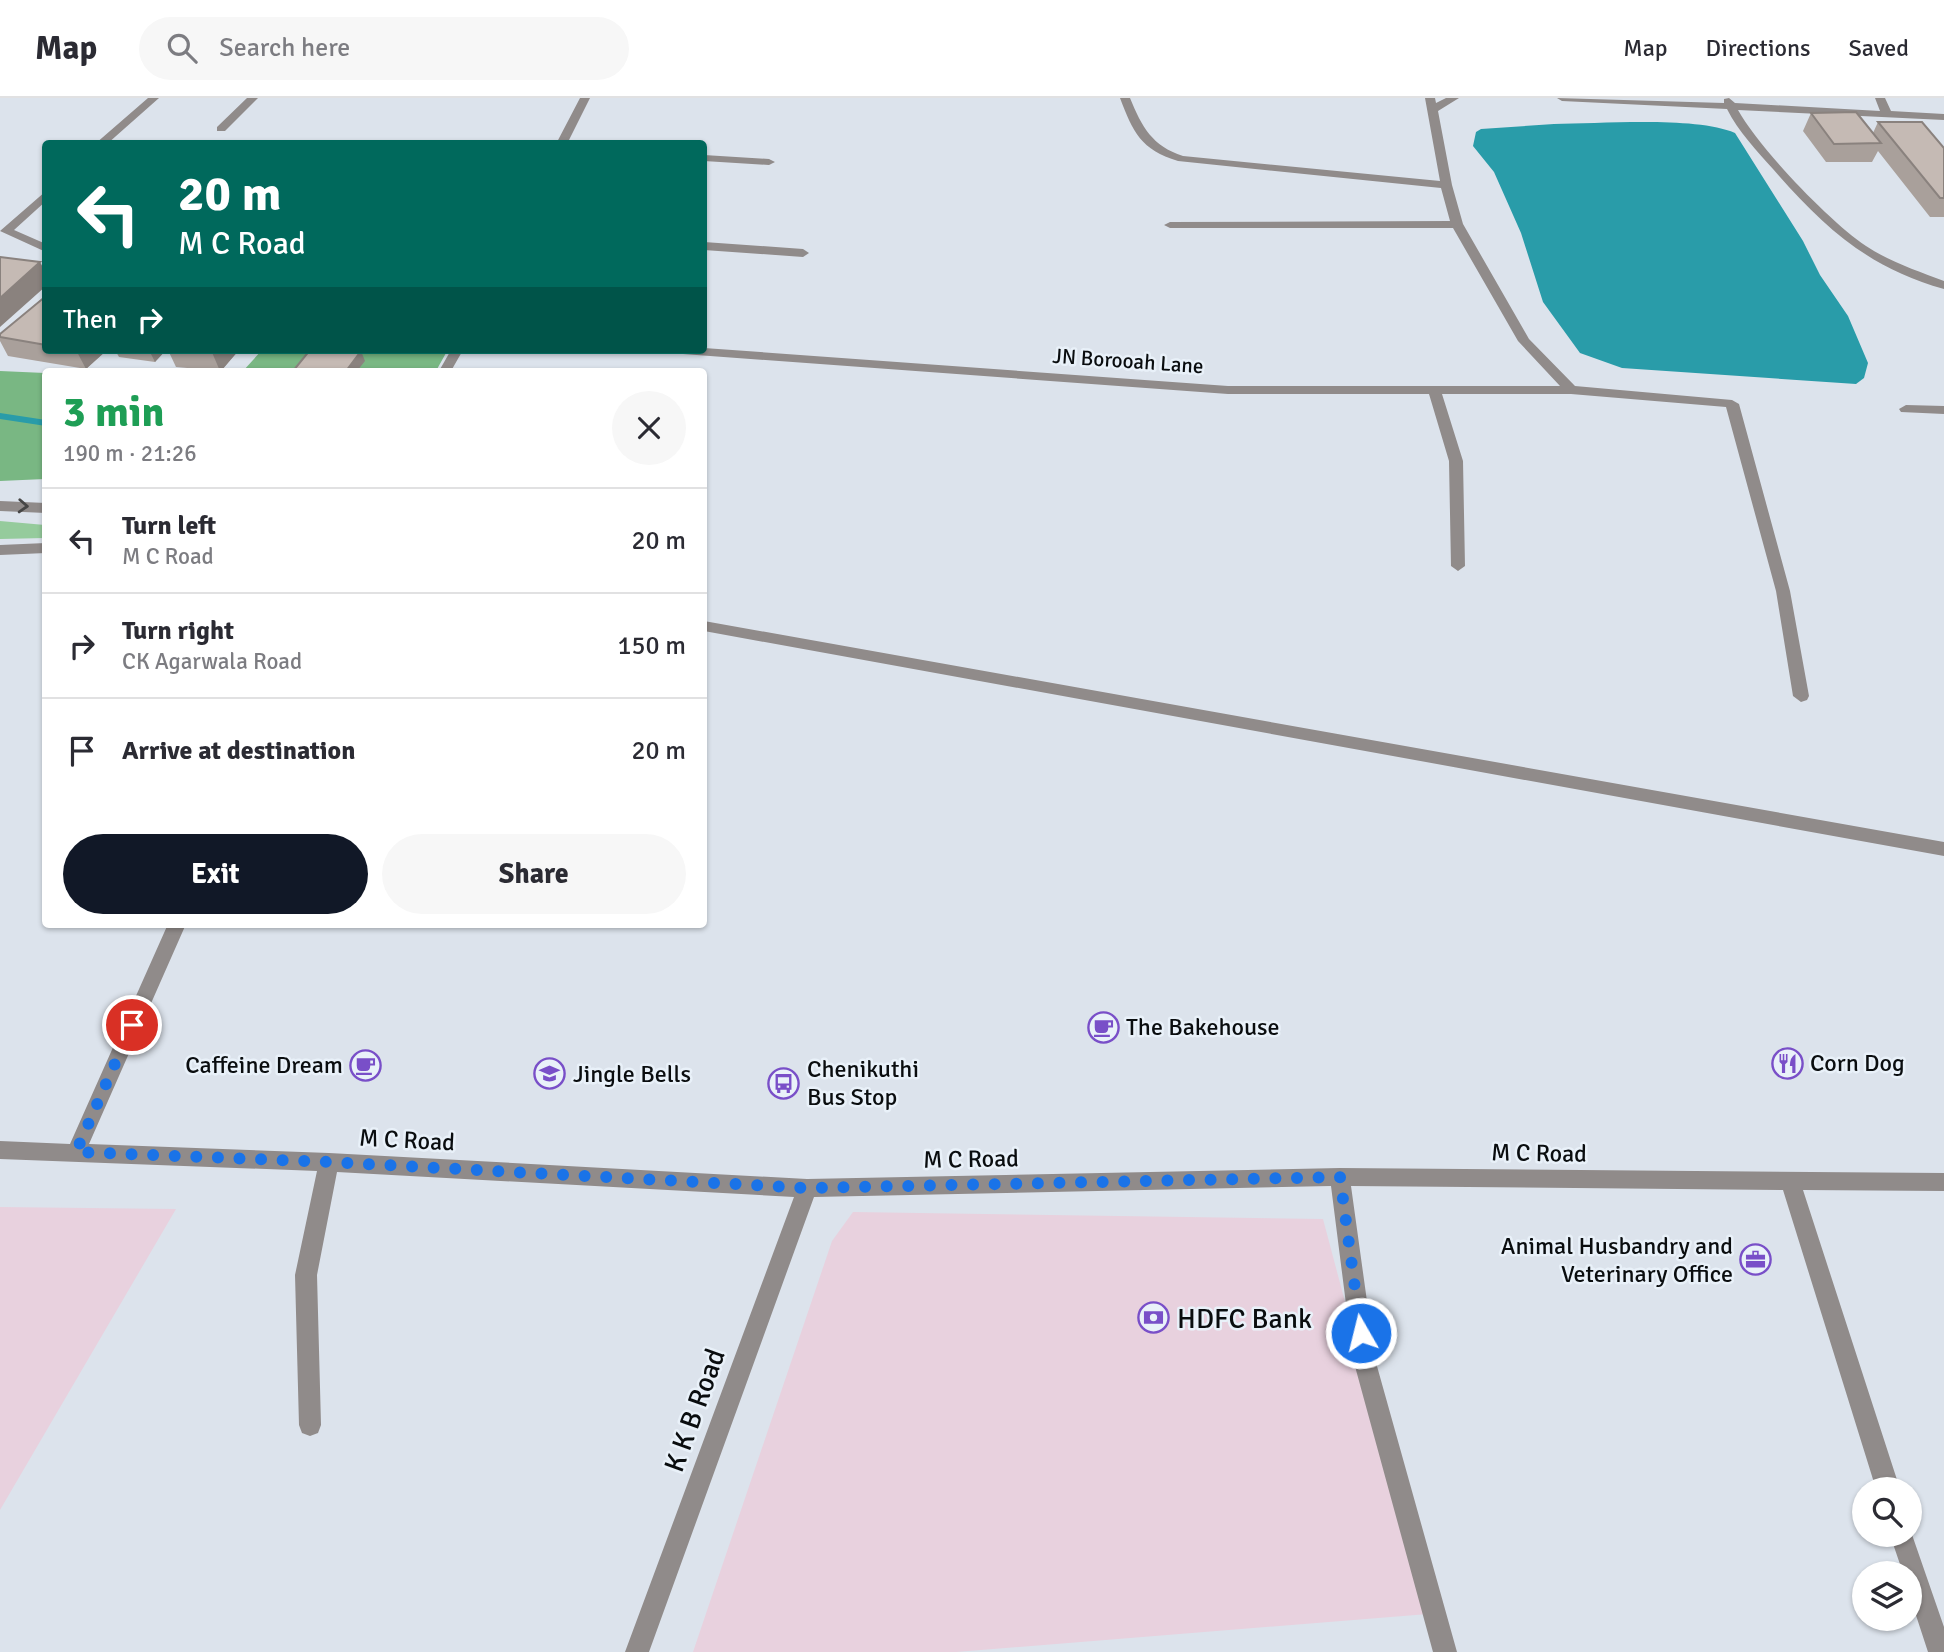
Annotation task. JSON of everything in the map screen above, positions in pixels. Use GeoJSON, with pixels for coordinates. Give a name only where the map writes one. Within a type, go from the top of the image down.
{"type":"FeatureCollection","features":[{"type":"Feature","properties":{"kind":"street"},"geometry":{"type":"LineString","coordinates":[[105,140],[154,98]]}},
{"type":"Feature","properties":{"kind":"street"},"geometry":{"type":"LineString","coordinates":[[221,129],[253,98]]}},
{"type":"Feature","properties":{"kind":"street"},"geometry":{"type":"LineString","coordinates":[[563,140],[585,98]]}},
{"type":"Feature","properties":{"kind":"street"},"geometry":{"type":"LineString","coordinates":[[1125,98],[1142,137],[1151,148],[1165,155],[1182,159],[1446,185]]}},
{"type":"Feature","properties":{"kind":"street"},"geometry":{"type":"LineString","coordinates":[[1454,98],[1431,104],[1446,185],[1457,224],[1524,341],[1571,390]]}},
{"type":"Feature","properties":{"kind":"street"},"geometry":{"type":"LineString","coordinates":[[1562,98],[1728,103],[1944,117]]}},
{"type":"Feature","properties":{"kind":"street"},"geometry":{"type":"LineString","coordinates":[[1880,98],[1887,114]]}},
{"type":"Feature","properties":{"kind":"street"},"geometry":{"type":"LineString","coordinates":[[1728,103],[1758,145],[1833,226],[1861,248],[1944,285]]}},
{"type":"Feature","properties":{"kind":"street"},"geometry":{"type":"LineString","coordinates":[[707,158],[769,162]]}},
{"type":"Feature","properties":{"kind":"street"},"geometry":{"type":"LineString","coordinates":[[42,197],[3,230],[42,247]]}},
{"type":"Feature","properties":{"kind":"street"},"geometry":{"type":"LineString","coordinates":[[1170,225],[1457,224]]}},
{"type":"Feature","properties":{"kind":"street"},"geometry":{"type":"LineString","coordinates":[[707,246],[803,253]]}},
{"type":"Feature","properties":{"kind":"street","name":"JN Borooah Lane"},"geometry":{"type":"LineString","coordinates":[[707,352],[1228,390],[1571,390],[1732,404],[1783,591],[1801,696]]}},
{"type":"Feature","properties":{"kind":"street"},"geometry":{"type":"LineString","coordinates":[[1434,390],[1456,461],[1458,566]]}},
{"type":"Feature","properties":{"kind":"street"},"geometry":{"type":"LineString","coordinates":[[1906,409],[1944,411]]}},
{"type":"Feature","properties":{"kind":"street"},"geometry":{"type":"LineString","coordinates":[[0,506],[42,508]]}},
{"type":"Feature","properties":{"kind":"street"},"geometry":{"type":"LineString","coordinates":[[0,550],[42,548]]}},
{"type":"Feature","properties":{"kind":"street"},"geometry":{"type":"LineString","coordinates":[[707,627],[1944,849]]}},
{"type":"Feature","properties":{"kind":"street"},"geometry":{"type":"LineString","coordinates":[[76,1152],[175,928]]}},
{"type":"Feature","properties":{"kind":"street","name":"M C Road"},"geometry":{"type":"LineString","coordinates":[[0,1150],[329,1162],[807,1188],[1340,1177],[1944,1182]]}},
{"type":"Feature","properties":{"kind":"street"},"geometry":{"type":"LineString","coordinates":[[310,1425],[306,1275],[329,1162]]}},
{"type":"Feature","properties":{"kind":"street"},"geometry":{"type":"LineString","coordinates":[[1340,1177],[1364,1359],[1445,1652]]}},
{"type":"Feature","properties":{"kind":"street"},"geometry":{"type":"LineString","coordinates":[[1790,1181],[1884,1477]]}},
{"type":"Feature","properties":{"kind":"street","name":"K K B Road"},"geometry":{"type":"LineString","coordinates":[[637,1652],[807,1188]]}},
{"type":"Feature","properties":{"kind":"street"},"geometry":{"type":"LineString","coordinates":[[1906,1547],[1940,1652]]}},
{"type":"Feature","properties":{"kind":"shaded area"},"geometry":{"type":"Polygon","coordinates":[[[0,1207],[176,1209],[0,1510],[0,1207]]]}},
{"type":"Feature","properties":{"kind":"shaded area"},"geometry":{"type":"Polygon","coordinates":[[[853,1212],[1323,1219],[1428,1614],[956,1652],[693,1652],[832,1241],[853,1212]]]}},
{"type":"Feature","properties":{"kind":"green space"},"geometry":{"type":"Polygon","coordinates":[[[258,354],[445,354],[438,368],[246,368],[258,354]]]}},
{"type":"Feature","properties":{"kind":"green space"},"geometry":{"type":"Polygon","coordinates":[[[0,371],[42,373],[42,479],[0,481],[0,371]]]}},
{"type":"Feature","properties":{"kind":"green space"},"geometry":{"type":"Polygon","coordinates":[[[0,521],[42,525],[42,538],[0,539],[0,521]]]}},
{"type":"Feature","properties":{"kind":"water"},"geometry":{"type":"Polygon","coordinates":[[[1554,124],[1696,124],[1735,133],[1803,241],[1820,275],[1848,316],[1868,363],[1864,378],[1856,384],[1622,368],[1580,353],[1543,302],[1521,233],[1494,172],[1473,146],[1476,132],[1481,129],[1554,124]]]}},
{"type":"Feature","properties":{"kind":"building"},"geometry":{"type":"Polygon","coordinates":[[[1856,112],[1881,143],[1834,144],[1811,113],[1856,112]]]}},
{"type":"Feature","properties":{"kind":"building"},"geometry":{"type":"Polygon","coordinates":[[[1878,122],[1922,122],[1944,148],[1944,198],[1940,198],[1878,122]]]}},
{"type":"Feature","properties":{"kind":"building"},"geometry":{"type":"Polygon","coordinates":[[[0,257],[40,262],[0,298],[0,257]]]}},
{"type":"Feature","properties":{"kind":"building"},"geometry":{"type":"Polygon","coordinates":[[[42,299],[42,344],[0,337],[0,334],[42,299]]]}},
{"type":"Feature","properties":{"kind":"building"},"geometry":{"type":"Polygon","coordinates":[[[307,354],[359,354],[348,368],[295,368],[307,354]]]}},
{"type":"Feature","properties":{"kind":"waterway"},"geometry":{"type":"LineString","coordinates":[[0,416],[42,423]]}},
{"type":"Feature","properties":{"kind":"place","name":"The Bakehouse"},"geometry":{"type":"Point","coordinates":[1103,1027]}},
{"type":"Feature","properties":{"kind":"place","name":"Corn Dog"},"geometry":{"type":"Point","coordinates":[1787,1063]}},
{"type":"Feature","properties":{"kind":"place","name":"Caffeine Dream"},"geometry":{"type":"Point","coordinates":[366,1065]}},
{"type":"Feature","properties":{"kind":"place","name":"Jingle Bells"},"geometry":{"type":"Point","coordinates":[550,1074]}},
{"type":"Feature","properties":{"kind":"place","name":"Chenikuthi Bus Stop"},"geometry":{"type":"Point","coordinates":[784,1083]}},
{"type":"Feature","properties":{"kind":"place","name":"Animal Husbandry and Veterinary Office"},"geometry":{"type":"Point","coordinates":[1756,1260]}},
{"type":"Feature","properties":{"kind":"place","name":"HDFC Bank"},"geometry":{"type":"Point","coordinates":[1154,1318]}},
{"type":"Feature","properties":{"kind":"route"},"geometry":{"type":"LineString","coordinates":[[132,1025],[76,1152],[329,1162],[807,1188],[1340,1177],[1361,1333]]}}]}
